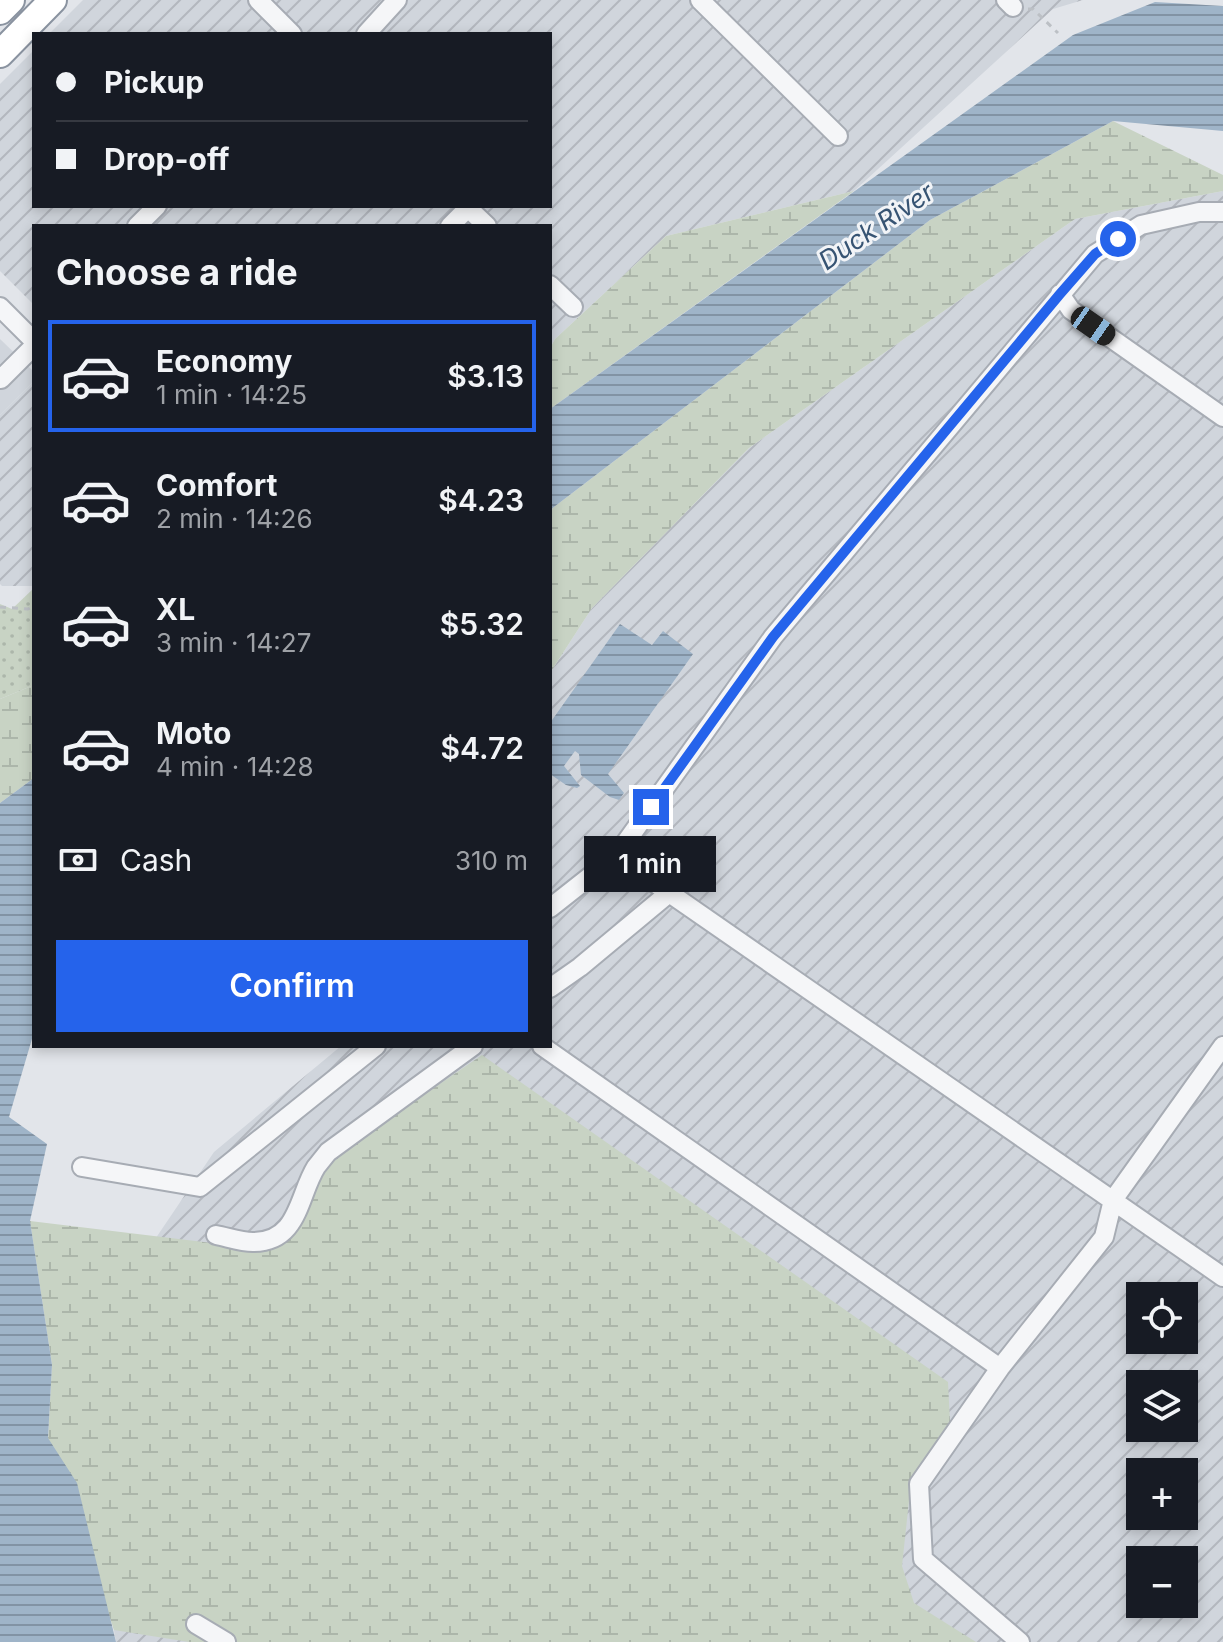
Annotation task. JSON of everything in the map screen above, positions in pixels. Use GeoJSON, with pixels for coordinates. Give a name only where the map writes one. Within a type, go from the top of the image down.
{"type":"FeatureCollection","features":[{"type":"Feature","properties":{"kind":"highway"},"geometry":{"type":"LineString","coordinates":[[0,11],[11,0]]}},
{"type":"Feature","properties":{"kind":"highway"},"geometry":{"type":"LineString","coordinates":[[0,54],[53,0]]}},
{"type":"Feature","properties":{"kind":"street"},"geometry":{"type":"LineString","coordinates":[[258,0],[290,32]]}},
{"type":"Feature","properties":{"kind":"street"},"geometry":{"type":"LineString","coordinates":[[368,32],[397,0]]}},
{"type":"Feature","properties":{"kind":"street"},"geometry":{"type":"LineString","coordinates":[[700,0],[838,136]]}},
{"type":"Feature","properties":{"kind":"street"},"geometry":{"type":"LineString","coordinates":[[139,224],[155,208]]}},
{"type":"Feature","properties":{"kind":"street"},"geometry":{"type":"LineString","coordinates":[[452,224],[466,208]]}},
{"type":"Feature","properties":{"kind":"street"},"geometry":{"type":"LineString","coordinates":[[468,208],[485,224]]}},
{"type":"Feature","properties":{"kind":"street"},"geometry":{"type":"LineString","coordinates":[[552,906],[616,856],[773,637],[1095,254],[1141,225],[1199,212],[1223,212]]}},
{"type":"Feature","properties":{"kind":"street"},"geometry":{"type":"LineString","coordinates":[[552,287],[573,307]]}},
{"type":"Feature","properties":{"kind":"street"},"geometry":{"type":"LineString","coordinates":[[1060,294],[1071,310],[1223,417]]}},
{"type":"Feature","properties":{"kind":"street"},"geometry":{"type":"LineString","coordinates":[[0,307],[32,338]]}},
{"type":"Feature","properties":{"kind":"street"},"geometry":{"type":"LineString","coordinates":[[0,378],[32,340]]}},
{"type":"Feature","properties":{"kind":"street"},"geometry":{"type":"LineString","coordinates":[[616,856],[1223,1277]]}},
{"type":"Feature","properties":{"kind":"street"},"geometry":{"type":"LineString","coordinates":[[552,987],[669,893]]}},
{"type":"Feature","properties":{"kind":"street"},"geometry":{"type":"LineString","coordinates":[[1020,1642],[923,1559],[919,1484],[1000,1368],[1104,1237],[1113,1200],[1223,1046]]}},
{"type":"Feature","properties":{"kind":"street"},"geometry":{"type":"LineString","coordinates":[[82,1167],[200,1187],[374,1048]]}},
{"type":"Feature","properties":{"kind":"street"},"geometry":{"type":"LineString","coordinates":[[216,1235],[252,1242],[274,1238],[291,1224],[301,1207],[315,1168],[328,1152],[470,1048]]}},
{"type":"Feature","properties":{"kind":"street"},"geometry":{"type":"LineString","coordinates":[[545,1048],[1000,1368]]}},
{"type":"Feature","properties":{"kind":"street"},"geometry":{"type":"LineString","coordinates":[[196,1624],[226,1642]]}},
{"type":"Feature","properties":{"kind":"path"},"geometry":{"type":"LineString","coordinates":[[1009,4],[1033,9],[1058,33]]}},
{"type":"Feature","properties":{"kind":"path"},"geometry":{"type":"LineString","coordinates":[[0,607],[32,607]]}},
{"type":"Feature","properties":{"kind":"shaded area"},"geometry":{"type":"Polygon","coordinates":[[[83,0],[1083,0],[1053,9],[854,191],[666,236],[552,344],[552,224],[32,224],[32,303],[0,271],[0,84],[32,52],[32,208],[552,208],[552,32],[51,32],[83,0]]]}},
{"type":"Feature","properties":{"kind":"shaded area"},"geometry":{"type":"Polygon","coordinates":[[[1223,191],[1223,1642],[116,1642],[68,1368],[214,1152],[339,1048],[552,1048],[552,670],[592,608],[749,448],[1075,219],[1223,191]]]}},
{"type":"Feature","properties":{"kind":"shaded area"},"geometry":{"type":"Polygon","coordinates":[[[0,339],[32,370],[32,383],[0,415],[0,339]]]}},
{"type":"Feature","properties":{"kind":"shaded area"},"geometry":{"type":"Polygon","coordinates":[[[32,383],[32,586],[0,584],[0,415],[32,383]]]}},
{"type":"Feature","properties":{"kind":"green space"},"geometry":{"type":"Polygon","coordinates":[[[1113,121],[1223,175],[1223,191],[1075,219],[749,448],[592,608],[552,670],[552,508],[930,220],[1113,121]]]}},
{"type":"Feature","properties":{"kind":"green space"},"geometry":{"type":"Polygon","coordinates":[[[854,191],[552,408],[552,344],[555,339],[666,236],[854,191]]]}},
{"type":"Feature","properties":{"kind":"green space"},"geometry":{"type":"Polygon","coordinates":[[[32,590],[32,686],[0,699],[0,604],[12,609],[32,590]]]}},
{"type":"Feature","properties":{"kind":"green space"},"geometry":{"type":"Polygon","coordinates":[[[32,686],[32,779],[0,803],[0,699],[32,686]]]}},
{"type":"Feature","properties":{"kind":"green space"},"geometry":{"type":"Polygon","coordinates":[[[482,1055],[948,1382],[950,1422],[911,1482],[902,1566],[914,1603],[976,1642],[189,1642],[114,1630],[48,1438],[52,1365],[30,1221],[253,1248],[299,1200],[324,1163],[482,1055]]]}},
{"type":"Feature","properties":{"kind":"water","name":"Duck River"},"geometry":{"type":"Polygon","coordinates":[[[1155,2],[1223,6],[1223,131],[1113,121],[930,220],[552,508],[552,408],[1073,35],[1155,2]]]}},
{"type":"Feature","properties":{"kind":"water"},"geometry":{"type":"Polygon","coordinates":[[[620,624],[652,645],[663,631],[693,654],[608,774],[624,793],[619,800],[610,797],[581,775],[579,754],[575,751],[564,766],[580,786],[566,785],[552,775],[552,720],[620,624]]]}},
{"type":"Feature","properties":{"kind":"water"},"geometry":{"type":"Polygon","coordinates":[[[32,779],[32,1039],[9,1117],[47,1144],[30,1221],[52,1365],[48,1438],[77,1483],[116,1642],[0,1642],[0,803],[32,779]]]}},
{"type":"Feature","properties":{"kind":"route"},"geometry":{"type":"LineString","coordinates":[[651,807],[773,637],[1060,294],[1095,254],[1118,239]]}}]}
